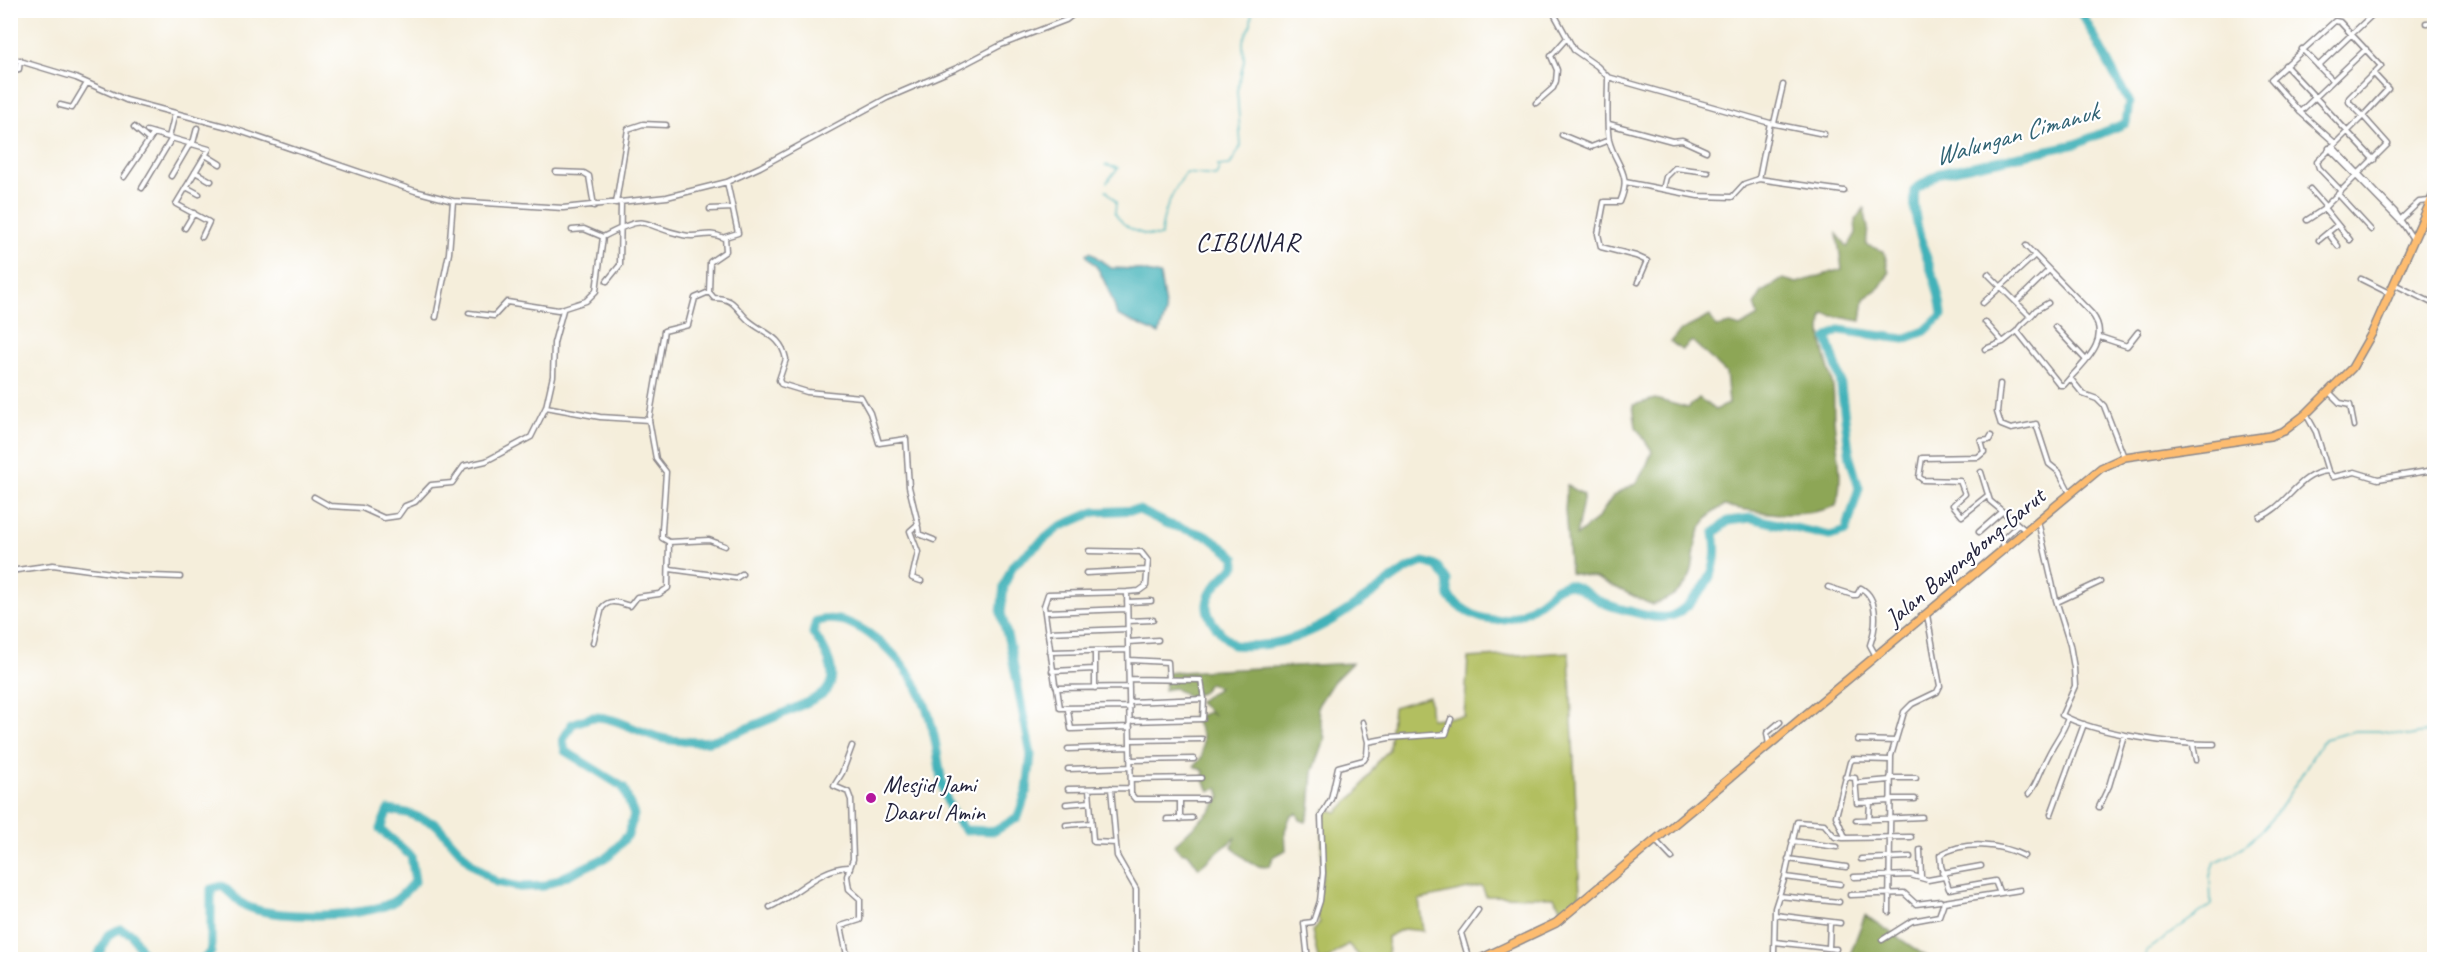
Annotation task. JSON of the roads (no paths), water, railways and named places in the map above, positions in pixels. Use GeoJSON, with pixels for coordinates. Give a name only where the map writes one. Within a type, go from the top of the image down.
{"type":"FeatureCollection","features":[{"type":"Feature","properties":{"kind":"main road","name":"Jalan Bayongbong-Garut"},"geometry":{"type":"LineString","coordinates":[[1478,960],[1557,923],[2101,468],[2125,457],[2279,434],[2306,414],[2352,368],[2372,333],[2434,194]]}},
{"type":"Feature","properties":{"kind":"street"},"geometry":{"type":"LineString","coordinates":[[10,58],[87,83],[126,100],[228,127],[416,191],[453,201],[563,208],[668,197],[727,182],[760,167],[887,98],[1020,37],[1066,20],[1078,10]]}},
{"type":"Feature","properties":{"kind":"street"},"geometry":{"type":"LineString","coordinates":[[1552,10],[1574,50],[1608,77],[1772,123],[1824,134]]}},
{"type":"Feature","properties":{"kind":"street"},"geometry":{"type":"LineString","coordinates":[[2318,66],[2371,16],[2366,10]]}},
{"type":"Feature","properties":{"kind":"street"},"geometry":{"type":"LineString","coordinates":[[2307,220],[2325,207],[2358,176],[2388,144],[2348,100],[2374,74],[2380,64],[2352,34],[2336,21],[2272,76],[2272,82],[2342,159],[2358,176],[2400,220],[2413,239]]}},
{"type":"Feature","properties":{"kind":"street"},"geometry":{"type":"LineString","coordinates":[[2426,23],[2434,22]]}},
{"type":"Feature","properties":{"kind":"street"},"geometry":{"type":"LineString","coordinates":[[1536,103],[1554,87],[1557,70],[1551,56],[1566,39]]}},
{"type":"Feature","properties":{"kind":"street"},"geometry":{"type":"LineString","coordinates":[[2300,112],[2366,49]]}},
{"type":"Feature","properties":{"kind":"street"},"geometry":{"type":"LineString","coordinates":[[2302,50],[2332,80]]}},
{"type":"Feature","properties":{"kind":"street"},"geometry":{"type":"LineString","coordinates":[[10,71],[19,69],[20,60]]}},
{"type":"Feature","properties":{"kind":"street"},"geometry":{"type":"LineString","coordinates":[[2285,65],[2374,160]]}},
{"type":"Feature","properties":{"kind":"street"},"geometry":{"type":"LineString","coordinates":[[2371,230],[2317,164],[2388,89],[2374,74]]}},
{"type":"Feature","properties":{"kind":"street"},"geometry":{"type":"LineString","coordinates":[[1608,77],[1609,140],[1623,168],[1625,191],[1620,202],[1604,202],[1598,236],[1601,247],[1647,261],[1638,282]]}},
{"type":"Feature","properties":{"kind":"street"},"geometry":{"type":"LineString","coordinates":[[60,105],[72,108],[87,83]]}},
{"type":"Feature","properties":{"kind":"street"},"geometry":{"type":"LineString","coordinates":[[1759,179],[1783,85]]}},
{"type":"Feature","properties":{"kind":"street"},"geometry":{"type":"LineString","coordinates":[[142,188],[171,137],[175,113]]}},
{"type":"Feature","properties":{"kind":"street"},"geometry":{"type":"LineString","coordinates":[[1610,123],[1672,141],[1682,140],[1706,151]]}},
{"type":"Feature","properties":{"kind":"street"},"geometry":{"type":"LineString","coordinates":[[616,203],[627,129],[643,124],[666,125]]}},
{"type":"Feature","properties":{"kind":"street"},"geometry":{"type":"LineString","coordinates":[[134,127],[149,140]]}},
{"type":"Feature","properties":{"kind":"street"},"geometry":{"type":"LineString","coordinates":[[171,176],[192,143],[197,128]]}},
{"type":"Feature","properties":{"kind":"street"},"geometry":{"type":"LineString","coordinates":[[147,131],[210,149],[176,204],[209,222],[202,237]]}},
{"type":"Feature","properties":{"kind":"street"},"geometry":{"type":"LineString","coordinates":[[124,177],[154,133]]}},
{"type":"Feature","properties":{"kind":"street"},"geometry":{"type":"LineString","coordinates":[[1562,135],[1591,147],[1609,140]]}},
{"type":"Feature","properties":{"kind":"street"},"geometry":{"type":"LineString","coordinates":[[207,156],[220,165]]}},
{"type":"Feature","properties":{"kind":"street"},"geometry":{"type":"LineString","coordinates":[[1663,189],[1666,177],[1675,168],[1708,172]]}},
{"type":"Feature","properties":{"kind":"street"},"geometry":{"type":"LineString","coordinates":[[195,172],[211,181]]}},
{"type":"Feature","properties":{"kind":"street"},"geometry":{"type":"LineString","coordinates":[[556,172],[584,173],[589,176],[594,206]]}},
{"type":"Feature","properties":{"kind":"street"},"geometry":{"type":"LineString","coordinates":[[1625,182],[1698,196],[1727,198],[1732,197],[1744,183],[1759,179],[1844,191]]}},
{"type":"Feature","properties":{"kind":"street"},"geometry":{"type":"LineString","coordinates":[[603,237],[631,222],[644,222],[682,235],[712,233],[724,238],[738,233],[727,182]]}},
{"type":"Feature","properties":{"kind":"street"},"geometry":{"type":"LineString","coordinates":[[186,188],[199,194]]}},
{"type":"Feature","properties":{"kind":"street"},"geometry":{"type":"LineString","coordinates":[[2310,189],[2350,240]]}},
{"type":"Feature","properties":{"kind":"street"},"geometry":{"type":"LineString","coordinates":[[436,317],[449,253],[453,201]]}},
{"type":"Feature","properties":{"kind":"street"},"geometry":{"type":"LineString","coordinates":[[2400,220],[2419,202],[2429,201]]}},
{"type":"Feature","properties":{"kind":"street"},"geometry":{"type":"LineString","coordinates":[[608,281],[620,267],[623,225],[621,202]]}},
{"type":"Feature","properties":{"kind":"street"},"geometry":{"type":"LineString","coordinates":[[710,209],[733,208]]}},
{"type":"Feature","properties":{"kind":"street"},"geometry":{"type":"LineString","coordinates":[[185,228],[194,213]]}},
{"type":"Feature","properties":{"kind":"street"},"geometry":{"type":"LineString","coordinates":[[2319,240],[2337,225]]}},
{"type":"Feature","properties":{"kind":"street"},"geometry":{"type":"LineString","coordinates":[[572,230],[584,230],[603,237]]}},
{"type":"Feature","properties":{"kind":"street"},"geometry":{"type":"LineString","coordinates":[[2328,233],[2338,246]]}},
{"type":"Feature","properties":{"kind":"street"},"geometry":{"type":"LineString","coordinates":[[469,313],[494,316],[506,302],[563,310],[586,301],[595,293],[603,237]]}},
{"type":"Feature","properties":{"kind":"street"},"geometry":{"type":"LineString","coordinates":[[724,238],[726,251],[709,263],[709,292],[714,298],[724,298],[736,304],[747,319],[777,338],[786,359],[781,384],[807,392],[861,397],[870,413],[879,443],[906,439],[906,459],[910,466],[908,477],[919,534],[934,540]]}},
{"type":"Feature","properties":{"kind":"street"},"geometry":{"type":"LineString","coordinates":[[2018,331],[2060,385],[2064,385],[2097,346],[2100,337],[2094,316],[2026,246]]}},
{"type":"Feature","properties":{"kind":"street"},"geometry":{"type":"LineString","coordinates":[[1983,303],[2001,289],[2035,254]]}},
{"type":"Feature","properties":{"kind":"street"},"geometry":{"type":"LineString","coordinates":[[2016,302],[2049,270]]}},
{"type":"Feature","properties":{"kind":"street"},"geometry":{"type":"LineString","coordinates":[[1988,274],[2028,315]]}},
{"type":"Feature","properties":{"kind":"street"},"geometry":{"type":"LineString","coordinates":[[2361,279],[2390,293]]}},
{"type":"Feature","properties":{"kind":"street"},"geometry":{"type":"LineString","coordinates":[[2393,284],[2434,304]]}},
{"type":"Feature","properties":{"kind":"street"},"geometry":{"type":"LineString","coordinates":[[709,292],[695,298],[688,325],[664,332],[649,420],[656,459],[666,472],[662,537],[669,542],[709,540],[725,546]]}},
{"type":"Feature","properties":{"kind":"street"},"geometry":{"type":"LineString","coordinates":[[1985,349],[2002,342],[2018,331],[2020,325],[2032,319],[2036,310],[2048,303]]}},
{"type":"Feature","properties":{"kind":"street"},"geometry":{"type":"LineString","coordinates":[[314,496],[330,506],[362,508],[384,518],[401,515],[405,506],[415,502],[431,485],[452,483],[464,466],[479,464],[529,439],[546,407],[553,376],[554,343],[563,310]]}},
{"type":"Feature","properties":{"kind":"street"},"geometry":{"type":"LineString","coordinates":[[1985,322],[2002,342]]}},
{"type":"Feature","properties":{"kind":"street"},"geometry":{"type":"LineString","coordinates":[[2055,327],[2085,359]]}},
{"type":"Feature","properties":{"kind":"street"},"geometry":{"type":"LineString","coordinates":[[2100,337],[2127,346],[2138,332]]}},
{"type":"Feature","properties":{"kind":"street"},"geometry":{"type":"LineString","coordinates":[[2070,378],[2083,394],[2097,399],[2104,406],[2125,457]]}},
{"type":"Feature","properties":{"kind":"street"},"geometry":{"type":"LineString","coordinates":[[2000,384],[1997,412],[2001,425],[2012,429],[2036,424],[2049,464],[2059,472],[2070,493]]}},
{"type":"Feature","properties":{"kind":"street"},"geometry":{"type":"LineString","coordinates":[[2329,392],[2340,403],[2350,405],[2354,426]]}},
{"type":"Feature","properties":{"kind":"street"},"geometry":{"type":"LineString","coordinates":[[546,407],[600,417],[649,420]]}},
{"type":"Feature","properties":{"kind":"street"},"geometry":{"type":"LineString","coordinates":[[2306,414],[2316,432],[2328,471],[2335,478],[2355,472],[2378,479],[2434,470]]}},
{"type":"Feature","properties":{"kind":"street"},"geometry":{"type":"LineString","coordinates":[[1987,496],[1962,516],[1953,505],[1965,494],[1959,481],[1923,480],[1919,477],[1923,458],[1978,457],[1984,452],[1981,442],[1989,440],[1991,436]]}},
{"type":"Feature","properties":{"kind":"street"},"geometry":{"type":"LineString","coordinates":[[2260,517],[2282,504],[2313,473],[2328,471]]}},
{"type":"Feature","properties":{"kind":"street"},"geometry":{"type":"LineString","coordinates":[[1981,472],[1987,496],[2002,512],[2025,530]]}},
{"type":"Feature","properties":{"kind":"street"},"geometry":{"type":"LineString","coordinates":[[1979,532],[2002,512]]}},
{"type":"Feature","properties":{"kind":"street"},"geometry":{"type":"LineString","coordinates":[[2038,520],[2074,668],[2075,686],[2062,714],[2084,724],[2124,735],[2193,745],[2214,744]]}},
{"type":"Feature","properties":{"kind":"street"},"geometry":{"type":"LineString","coordinates":[[2004,548],[2002,540],[2018,525]]}},
{"type":"Feature","properties":{"kind":"street"},"geometry":{"type":"LineString","coordinates":[[918,526],[910,531],[918,552],[912,578],[921,581]]}},
{"type":"Feature","properties":{"kind":"street"},"geometry":{"type":"LineString","coordinates":[[593,643],[605,604],[612,601],[630,606],[637,597],[659,594],[668,588],[669,542]]}},
{"type":"Feature","properties":{"kind":"street"},"geometry":{"type":"LineString","coordinates":[[1089,551],[1141,552],[1148,561],[1145,589],[1127,592],[1048,594],[1044,597],[1052,671],[1060,708],[1068,710],[1204,699]]}},
{"type":"Feature","properties":{"kind":"street"},"geometry":{"type":"LineString","coordinates":[[10,571],[53,565],[126,575],[180,577]]}},
{"type":"Feature","properties":{"kind":"street"},"geometry":{"type":"LineString","coordinates":[[670,569],[738,578],[742,574]]}},
{"type":"Feature","properties":{"kind":"street"},"geometry":{"type":"LineString","coordinates":[[1086,573],[1147,570]]}},
{"type":"Feature","properties":{"kind":"street"},"geometry":{"type":"LineString","coordinates":[[2057,602],[2100,582]]}},
{"type":"Feature","properties":{"kind":"street"},"geometry":{"type":"LineString","coordinates":[[1828,587],[1853,595],[1857,595],[1861,588],[1866,592],[1874,609],[1876,632],[1870,645],[1876,657]]}},
{"type":"Feature","properties":{"kind":"street"},"geometry":{"type":"LineString","coordinates":[[1127,592],[1131,794],[1135,799],[1204,799]]}},
{"type":"Feature","properties":{"kind":"street"},"geometry":{"type":"LineString","coordinates":[[1127,602],[1151,601]]}},
{"type":"Feature","properties":{"kind":"street"},"geometry":{"type":"LineString","coordinates":[[1046,612],[1127,609]]}},
{"type":"Feature","properties":{"kind":"street"},"geometry":{"type":"LineString","coordinates":[[1889,912],[1890,760],[1907,709],[1937,692],[1940,686],[1927,615]]}},
{"type":"Feature","properties":{"kind":"street"},"geometry":{"type":"LineString","coordinates":[[1128,621],[1153,620]]}},
{"type":"Feature","properties":{"kind":"street"},"geometry":{"type":"LineString","coordinates":[[1048,632],[1128,629]]}},
{"type":"Feature","properties":{"kind":"street"},"geometry":{"type":"LineString","coordinates":[[1128,642],[1158,640]]}},
{"type":"Feature","properties":{"kind":"street"},"geometry":{"type":"LineString","coordinates":[[1050,652],[1128,650]]}},
{"type":"Feature","properties":{"kind":"street"},"geometry":{"type":"LineString","coordinates":[[1095,651],[1095,688]]}},
{"type":"Feature","properties":{"kind":"street"},"geometry":{"type":"LineString","coordinates":[[1129,660],[1168,662],[1169,680]]}},
{"type":"Feature","properties":{"kind":"street"},"geometry":{"type":"LineString","coordinates":[[1052,671],[1095,669]]}},
{"type":"Feature","properties":{"kind":"street"},"geometry":{"type":"LineString","coordinates":[[1129,680],[1202,680],[1204,699],[1203,719],[1130,721]]}},
{"type":"Feature","properties":{"kind":"street"},"geometry":{"type":"LineString","coordinates":[[1057,688],[1129,687]]}},
{"type":"Feature","properties":{"kind":"street"},"geometry":{"type":"LineString","coordinates":[[1068,710],[1071,729],[1130,727]]}},
{"type":"Feature","properties":{"kind":"street"},"geometry":{"type":"LineString","coordinates":[[2029,794],[2040,776],[2047,756],[2061,737],[2068,718]]}},
{"type":"Feature","properties":{"kind":"street"},"geometry":{"type":"LineString","coordinates":[[1368,742],[1389,738],[1446,735],[1451,719]]}},
{"type":"Feature","properties":{"kind":"street"},"geometry":{"type":"LineString","coordinates":[[1308,960],[1304,923],[1313,922],[1320,901],[1323,856],[1321,816],[1331,799],[1339,765],[1364,760],[1367,755],[1368,742],[1363,722]]}},
{"type":"Feature","properties":{"kind":"street"},"geometry":{"type":"LineString","coordinates":[[1769,746],[1767,733],[1780,722]]}},
{"type":"Feature","properties":{"kind":"street"},"geometry":{"type":"LineString","coordinates":[[2051,814],[2084,724]]}},
{"type":"Feature","properties":{"kind":"street"},"geometry":{"type":"LineString","coordinates":[[2099,807],[2109,786],[2124,735]]}},
{"type":"Feature","properties":{"kind":"street"},"geometry":{"type":"LineString","coordinates":[[1130,740],[1202,739]]}},
{"type":"Feature","properties":{"kind":"street"},"geometry":{"type":"LineString","coordinates":[[1858,740],[1895,741]]}},
{"type":"Feature","properties":{"kind":"street"},"geometry":{"type":"LineString","coordinates":[[2193,745],[2196,760]]}},
{"type":"Feature","properties":{"kind":"street"},"geometry":{"type":"LineString","coordinates":[[848,960],[841,926],[861,919],[859,897],[848,885],[847,876],[851,867],[853,846],[851,801],[848,792],[834,786],[842,773],[852,746]]}},
{"type":"Feature","properties":{"kind":"street"},"geometry":{"type":"LineString","coordinates":[[1068,749],[1130,747]]}},
{"type":"Feature","properties":{"kind":"street"},"geometry":{"type":"LineString","coordinates":[[1131,760],[1194,759]]}},
{"type":"Feature","properties":{"kind":"street"},"geometry":{"type":"LineString","coordinates":[[1844,838],[1836,816],[1851,760],[1890,760]]}},
{"type":"Feature","properties":{"kind":"street"},"geometry":{"type":"LineString","coordinates":[[1068,769],[1131,766]]}},
{"type":"Feature","properties":{"kind":"street"},"geometry":{"type":"LineString","coordinates":[[1845,777],[1855,778],[1856,802],[1915,799]]}},
{"type":"Feature","properties":{"kind":"street"},"geometry":{"type":"LineString","coordinates":[[1131,780],[1201,778]]}},
{"type":"Feature","properties":{"kind":"street"},"geometry":{"type":"LineString","coordinates":[[1856,783],[1916,778]]}},
{"type":"Feature","properties":{"kind":"street"},"geometry":{"type":"LineString","coordinates":[[1111,788],[1117,856],[1136,889],[1136,952],[1143,960]]}},
{"type":"Feature","properties":{"kind":"street"},"geometry":{"type":"LineString","coordinates":[[1068,789],[1131,788]]}},
{"type":"Feature","properties":{"kind":"street"},"geometry":{"type":"LineString","coordinates":[[1089,789],[1094,842],[1116,843]]}},
{"type":"Feature","properties":{"kind":"street"},"geometry":{"type":"LineString","coordinates":[[1180,799],[1180,819]]}},
{"type":"Feature","properties":{"kind":"street"},"geometry":{"type":"LineString","coordinates":[[1066,804],[1090,802]]}},
{"type":"Feature","properties":{"kind":"street"},"geometry":{"type":"LineString","coordinates":[[1869,820],[1870,802]]}},
{"type":"Feature","properties":{"kind":"street"},"geometry":{"type":"LineString","coordinates":[[1856,820],[1922,817]]}},
{"type":"Feature","properties":{"kind":"street"},"geometry":{"type":"LineString","coordinates":[[1167,819],[1192,818]]}},
{"type":"Feature","properties":{"kind":"street"},"geometry":{"type":"LineString","coordinates":[[1778,960],[1774,952],[1775,915],[1791,841],[1798,821],[1824,824],[1836,837],[1911,837]]}},
{"type":"Feature","properties":{"kind":"street"},"geometry":{"type":"LineString","coordinates":[[1066,825],[1091,823]]}},
{"type":"Feature","properties":{"kind":"street"},"geometry":{"type":"LineString","coordinates":[[1656,841],[1672,858]]}},
{"type":"Feature","properties":{"kind":"street"},"geometry":{"type":"LineString","coordinates":[[1791,841],[1837,848]]}},
{"type":"Feature","properties":{"kind":"street"},"geometry":{"type":"LineString","coordinates":[[1999,891],[1995,881],[1950,889],[1943,875],[1940,855],[1955,849],[1994,846],[2024,856]]}},
{"type":"Feature","properties":{"kind":"street"},"geometry":{"type":"LineString","coordinates":[[1920,850],[1921,877]]}},
{"type":"Feature","properties":{"kind":"street"},"geometry":{"type":"LineString","coordinates":[[1861,859],[1910,857]]}},
{"type":"Feature","properties":{"kind":"street"},"geometry":{"type":"LineString","coordinates":[[1788,859],[1846,867]]}},
{"type":"Feature","properties":{"kind":"street"},"geometry":{"type":"LineString","coordinates":[[1854,877],[1889,875],[1921,877],[1928,880],[1981,866]]}},
{"type":"Feature","properties":{"kind":"street"},"geometry":{"type":"LineString","coordinates":[[770,907],[788,899],[812,880],[821,878],[833,869],[851,867]]}},
{"type":"Feature","properties":{"kind":"street"},"geometry":{"type":"LineString","coordinates":[[1785,877],[1840,884]]}},
{"type":"Feature","properties":{"kind":"street"},"geometry":{"type":"LineString","coordinates":[[1882,940],[1912,921],[1939,916],[1944,902],[1999,891],[2020,890]]}},
{"type":"Feature","properties":{"kind":"street"},"geometry":{"type":"LineString","coordinates":[[1850,895],[1906,893],[1916,904],[1940,901]]}},
{"type":"Feature","properties":{"kind":"street"},"geometry":{"type":"LineString","coordinates":[[1779,896],[1839,902]]}},
{"type":"Feature","properties":{"kind":"street"},"geometry":{"type":"LineString","coordinates":[[1469,960],[1461,933],[1478,909]]}},
{"type":"Feature","properties":{"kind":"street"},"geometry":{"type":"LineString","coordinates":[[1775,915],[1840,923]]}},
{"type":"Feature","properties":{"kind":"street"},"geometry":{"type":"LineString","coordinates":[[1829,948],[1830,921]]}},
{"type":"Feature","properties":{"kind":"street"},"geometry":{"type":"LineString","coordinates":[[1775,942],[1836,949]]}},
{"type":"Feature","properties":{"kind":"water"},"geometry":{"type":"Polygon","coordinates":[[[1090,252],[1111,268],[1134,269],[1160,275],[1166,313],[1159,334],[1117,315],[1104,280],[1086,254],[1090,252]]]}},
{"type":"Feature","properties":{"kind":"waterway"},"geometry":{"type":"LineString","coordinates":[[1161,236],[1163,219],[1169,203],[1186,173],[1216,176],[1219,169],[1217,166],[1230,165],[1241,146],[1237,91],[1244,61],[1243,41],[1251,24],[1252,10]]}},
{"type":"Feature","properties":{"kind":"waterway","name":"Walungan Cimanuk"},"geometry":{"type":"LineString","coordinates":[[203,960],[211,952],[211,889],[222,886],[246,906],[264,912],[282,914],[347,913],[384,906],[399,898],[415,881],[411,856],[380,829],[388,810],[407,813],[436,824],[472,864],[496,882],[520,887],[544,886],[609,856],[628,835],[634,815],[623,787],[565,751],[563,740],[572,724],[594,717],[603,718],[662,738],[700,742],[709,741],[770,719],[819,696],[830,684],[832,677],[829,660],[813,633],[816,621],[830,619],[843,621],[862,629],[880,642],[902,664],[918,688],[929,716],[945,796],[956,819],[965,830],[995,831],[1018,817],[1027,790],[1031,755],[1010,646],[1001,613],[1004,586],[1013,565],[1059,527],[1094,512],[1139,510],[1168,524],[1208,536],[1235,557],[1235,566],[1223,577],[1209,596],[1208,613],[1221,633],[1233,645],[1253,646],[1291,639],[1309,632],[1343,613],[1405,570],[1424,562],[1437,566],[1447,580],[1449,597],[1473,615],[1485,619],[1497,620],[1521,614],[1562,585],[1577,588],[1617,608],[1654,617],[1670,616],[1692,601],[1705,585],[1714,564],[1716,549],[1714,533],[1728,521],[1751,518],[1830,536],[1846,531],[1859,488],[1850,458],[1840,378],[1827,338],[1839,330],[1904,339],[1925,331],[1942,315],[1920,237],[1915,189],[1940,173],[2076,144],[2126,123],[2129,102],[2080,10]]}},
{"type":"Feature","properties":{"kind":"waterway"},"geometry":{"type":"LineString","coordinates":[[1105,165],[1118,168],[1107,182]]}},
{"type":"Feature","properties":{"kind":"waterway"},"geometry":{"type":"LineString","coordinates":[[1106,190],[1116,202],[1115,213],[1123,223],[1140,233],[1160,236]]}},
{"type":"Feature","properties":{"kind":"waterway"},"geometry":{"type":"LineString","coordinates":[[2145,960],[2147,950],[2211,905],[2210,876],[2214,862],[2233,853],[2265,827],[2290,793],[2324,739],[2355,731],[2378,731],[2408,736],[2434,731]]}},
{"type":"Feature","properties":{"kind":"waterway","name":"Walungan Cimanuk"},"geometry":{"type":"LineString","coordinates":[[96,960],[108,935],[120,929],[132,934],[146,960]]}},
{"type":"Feature","properties":{"kind":"place","name":"Mesjid Jami Daarul Amin"},"geometry":{"type":"Point","coordinates":[871,798]}},
{"type":"Feature","properties":{"kind":"district","name":"CIBUNAR"},"geometry":{"type":"Point","coordinates":[1248,242]}}]}
